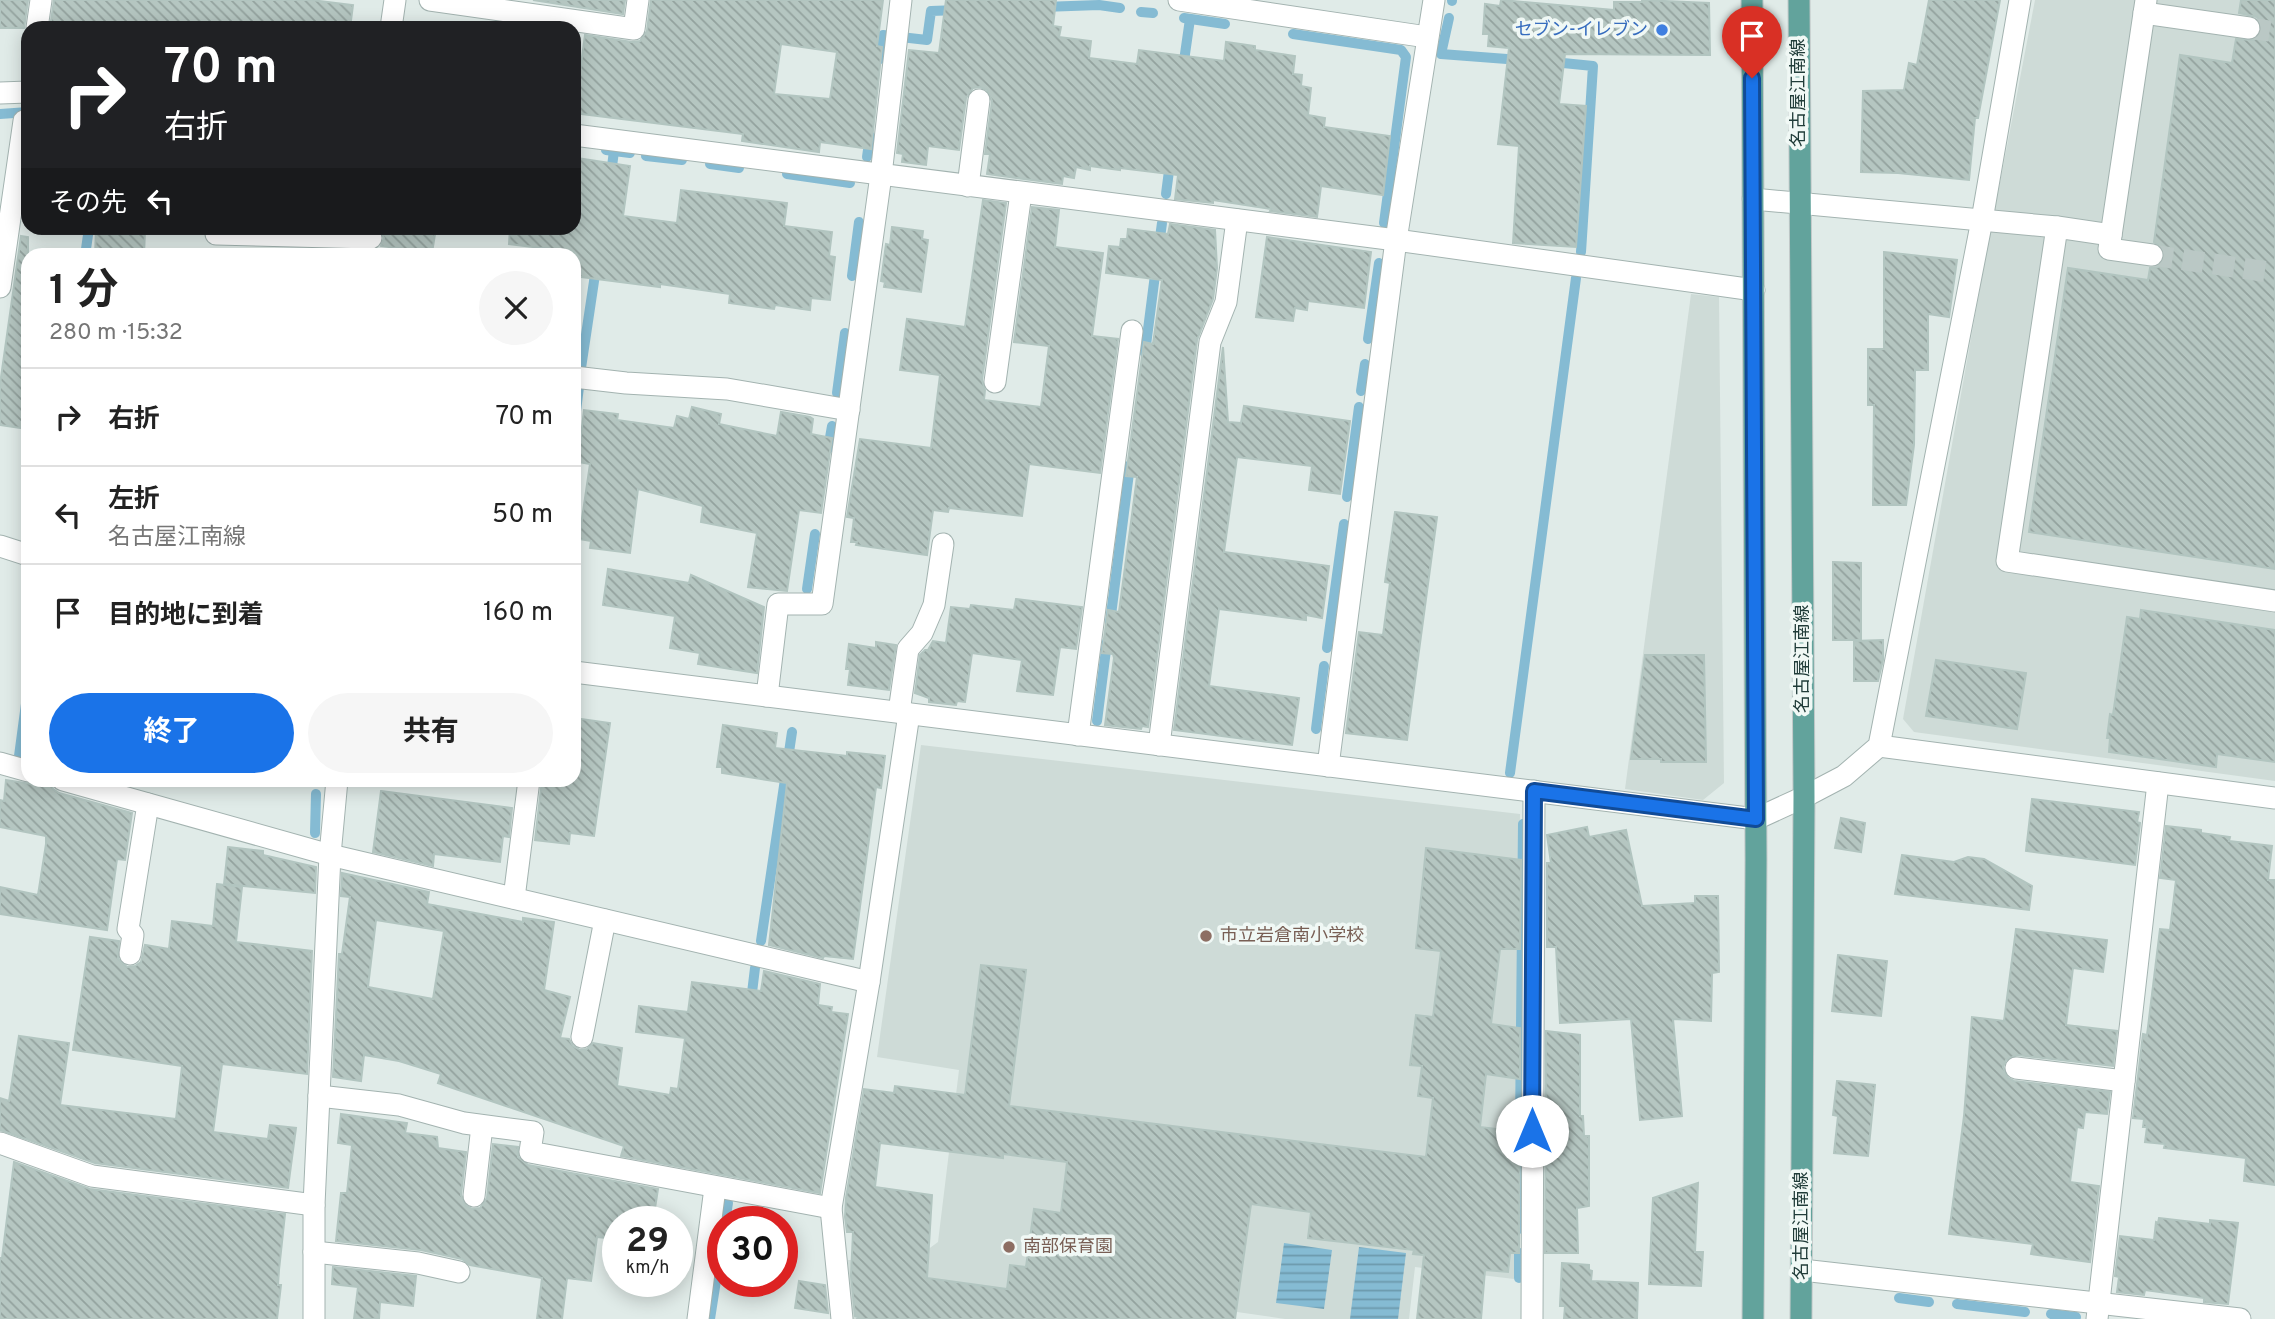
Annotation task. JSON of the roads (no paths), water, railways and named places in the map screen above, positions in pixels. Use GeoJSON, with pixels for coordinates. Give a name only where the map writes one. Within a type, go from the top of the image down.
{"type":"FeatureCollection","features":[{"type":"Feature","properties":{"kind":"main road"},"geometry":{"type":"LineString","coordinates":[[1752,0],[1756,819],[1753,1319]]}},
{"type":"Feature","properties":{"kind":"main road","name":"名古屋江南線"},"geometry":{"type":"LineString","coordinates":[[1798,0],[1804,797],[1801,1319]]}},
{"type":"Feature","properties":{"kind":"street"},"geometry":{"type":"LineString","coordinates":[[38,21],[41,0]]}},
{"type":"Feature","properties":{"kind":"street"},"geometry":{"type":"LineString","coordinates":[[392,21],[395,0]]}},
{"type":"Feature","properties":{"kind":"street"},"geometry":{"type":"LineString","coordinates":[[430,0],[578,21]]}},
{"type":"Feature","properties":{"kind":"street"},"geometry":{"type":"LineString","coordinates":[[581,21],[634,29],[638,0]]}},
{"type":"Feature","properties":{"kind":"street"},"geometry":{"type":"LineString","coordinates":[[767,696],[778,604],[822,604],[881,174],[901,0]]}},
{"type":"Feature","properties":{"kind":"street"},"geometry":{"type":"LineString","coordinates":[[1179,0],[1427,37]]}},
{"type":"Feature","properties":{"kind":"street"},"geometry":{"type":"LineString","coordinates":[[1328,766],[1396,240],[1434,0]]}},
{"type":"Feature","properties":{"kind":"street"},"geometry":{"type":"LineString","coordinates":[[581,674],[1756,819],[1804,797],[1844,776],[1879,746],[1982,220],[2020,0]]}},
{"type":"Feature","properties":{"kind":"street"},"geometry":{"type":"LineString","coordinates":[[2152,255],[2109,248],[2145,6],[2249,28]]}},
{"type":"Feature","properties":{"kind":"street"},"geometry":{"type":"LineString","coordinates":[[0,93],[21,92]]}},
{"type":"Feature","properties":{"kind":"street"},"geometry":{"type":"LineString","coordinates":[[968,186],[979,100]]}},
{"type":"Feature","properties":{"kind":"street"},"geometry":{"type":"LineString","coordinates":[[581,136],[1396,240],[1754,289]]}},
{"type":"Feature","properties":{"kind":"street"},"geometry":{"type":"LineString","coordinates":[[0,287],[21,142]]}},
{"type":"Feature","properties":{"kind":"street"},"geometry":{"type":"LineString","coordinates":[[995,382],[1021,193]]}},
{"type":"Feature","properties":{"kind":"street"},"geometry":{"type":"LineString","coordinates":[[1753,199],[2057,227],[2111,235]]}},
{"type":"Feature","properties":{"kind":"street"},"geometry":{"type":"LineString","coordinates":[[1159,745],[1210,342],[1226,302],[1237,220]]}},
{"type":"Feature","properties":{"kind":"street"},"geometry":{"type":"LineString","coordinates":[[2057,227],[2007,561],[2275,601]]}},
{"type":"Feature","properties":{"kind":"street"},"geometry":{"type":"LineString","coordinates":[[242,235],[371,240]]}},
{"type":"Feature","properties":{"kind":"street"},"geometry":{"type":"LineString","coordinates":[[1078,735],[1132,331]]}},
{"type":"Feature","properties":{"kind":"street"},"geometry":{"type":"LineString","coordinates":[[581,378],[727,389],[849,410]]}},
{"type":"Feature","properties":{"kind":"street"},"geometry":{"type":"LineString","coordinates":[[842,1319],[831,1208],[869,982],[904,713],[908,649],[922,633],[934,605],[943,544]]}},
{"type":"Feature","properties":{"kind":"street"},"geometry":{"type":"LineString","coordinates":[[0,546],[21,553]]}},
{"type":"Feature","properties":{"kind":"street"},"geometry":{"type":"LineString","coordinates":[[1879,746],[2275,798]]}},
{"type":"Feature","properties":{"kind":"street"},"geometry":{"type":"LineString","coordinates":[[0,763],[21,769]]}},
{"type":"Feature","properties":{"kind":"street"},"geometry":{"type":"LineString","coordinates":[[2098,1311],[2158,783]]}},
{"type":"Feature","properties":{"kind":"street"},"geometry":{"type":"LineString","coordinates":[[87,787],[330,855],[869,982]]}},
{"type":"Feature","properties":{"kind":"street"},"geometry":{"type":"LineString","coordinates":[[314,1319],[314,1205],[330,855],[336,787]]}},
{"type":"Feature","properties":{"kind":"street"},"geometry":{"type":"LineString","coordinates":[[514,898],[528,787]]}},
{"type":"Feature","properties":{"kind":"street"},"geometry":{"type":"LineString","coordinates":[[1532,1319],[1534,791]]}},
{"type":"Feature","properties":{"kind":"street"},"geometry":{"type":"LineString","coordinates":[[130,954],[133,935],[128,929],[148,804]]}},
{"type":"Feature","properties":{"kind":"street"},"geometry":{"type":"LineString","coordinates":[[582,1037],[604,920]]}},
{"type":"Feature","properties":{"kind":"street"},"geometry":{"type":"LineString","coordinates":[[2016,1068],[2124,1081]]}},
{"type":"Feature","properties":{"kind":"street"},"geometry":{"type":"LineString","coordinates":[[319,1096],[399,1105],[464,1123],[533,1132],[530,1152],[831,1208]]}},
{"type":"Feature","properties":{"kind":"street"},"geometry":{"type":"LineString","coordinates":[[474,1196],[482,1125]]}},
{"type":"Feature","properties":{"kind":"street"},"geometry":{"type":"LineString","coordinates":[[0,1143],[92,1176],[314,1205]]}},
{"type":"Feature","properties":{"kind":"street"},"geometry":{"type":"LineString","coordinates":[[698,1319],[716,1188]]}},
{"type":"Feature","properties":{"kind":"street"},"geometry":{"type":"LineString","coordinates":[[314,1252],[418,1262],[459,1272]]}},
{"type":"Feature","properties":{"kind":"street"},"geometry":{"type":"LineString","coordinates":[[1802,1270],[2098,1311],[2240,1319]]}},
{"type":"Feature","properties":{"kind":"water"},"geometry":{"type":"Polygon","coordinates":[[[1284,1243],[1332,1250],[1324,1309],[1276,1303],[1284,1243]]]}},
{"type":"Feature","properties":{"kind":"water"},"geometry":{"type":"Polygon","coordinates":[[[1359,1247],[1406,1253],[1398,1319],[1350,1319],[1359,1247]]]}},
{"type":"Feature","properties":{"kind":"waterway"},"geometry":{"type":"LineString","coordinates":[[1043,7],[1099,5],[1120,8]]}},
{"type":"Feature","properties":{"kind":"waterway"},"geometry":{"type":"LineString","coordinates":[[880,59],[883,35],[927,40],[931,11],[958,10]]}},
{"type":"Feature","properties":{"kind":"waterway"},"geometry":{"type":"LineString","coordinates":[[1141,12],[1153,13]]}},
{"type":"Feature","properties":{"kind":"waterway"},"geometry":{"type":"LineString","coordinates":[[1184,18],[1225,24]]}},
{"type":"Feature","properties":{"kind":"waterway"},"geometry":{"type":"LineString","coordinates":[[1449,18],[1441,54],[1520,60]]}},
{"type":"Feature","properties":{"kind":"waterway"},"geometry":{"type":"LineString","coordinates":[[1183,68],[1190,19]]}},
{"type":"Feature","properties":{"kind":"waterway"},"geometry":{"type":"LineString","coordinates":[[1293,34],[1401,50],[1406,57],[1384,223]]}},
{"type":"Feature","properties":{"kind":"waterway"},"geometry":{"type":"LineString","coordinates":[[1553,62],[1593,66],[1581,252]]}},
{"type":"Feature","properties":{"kind":"waterway"},"geometry":{"type":"LineString","coordinates":[[0,114],[21,112]]}},
{"type":"Feature","properties":{"kind":"waterway"},"geometry":{"type":"LineString","coordinates":[[867,157],[870,136]]}},
{"type":"Feature","properties":{"kind":"waterway"},"geometry":{"type":"LineString","coordinates":[[606,150],[630,153]]}},
{"type":"Feature","properties":{"kind":"waterway"},"geometry":{"type":"LineString","coordinates":[[611,174],[614,151]]}},
{"type":"Feature","properties":{"kind":"waterway"},"geometry":{"type":"LineString","coordinates":[[646,156],[682,160]]}},
{"type":"Feature","properties":{"kind":"waterway"},"geometry":{"type":"LineString","coordinates":[[1166,194],[1170,163]]}},
{"type":"Feature","properties":{"kind":"waterway"},"geometry":{"type":"LineString","coordinates":[[710,164],[739,168]]}},
{"type":"Feature","properties":{"kind":"waterway"},"geometry":{"type":"LineString","coordinates":[[787,174],[850,183]]}},
{"type":"Feature","properties":{"kind":"waterway"},"geometry":{"type":"LineString","coordinates":[[852,276],[859,222]]}},
{"type":"Feature","properties":{"kind":"waterway"},"geometry":{"type":"LineString","coordinates":[[1159,245],[1162,223]]}},
{"type":"Feature","properties":{"kind":"waterway"},"geometry":{"type":"LineString","coordinates":[[86,248],[88,235]]}},
{"type":"Feature","properties":{"kind":"waterway"},"geometry":{"type":"LineString","coordinates":[[1368,339],[1379,263]]}},
{"type":"Feature","properties":{"kind":"waterway"},"geometry":{"type":"LineString","coordinates":[[1145,353],[1156,267]]}},
{"type":"Feature","properties":{"kind":"waterway"},"geometry":{"type":"LineString","coordinates":[[581,368],[596,268]]}},
{"type":"Feature","properties":{"kind":"waterway"},"geometry":{"type":"LineString","coordinates":[[1510,773],[1576,278]]}},
{"type":"Feature","properties":{"kind":"waterway"},"geometry":{"type":"LineString","coordinates":[[837,393],[845,333]]}},
{"type":"Feature","properties":{"kind":"waterway"},"geometry":{"type":"LineString","coordinates":[[1361,391],[1365,364]]}},
{"type":"Feature","properties":{"kind":"waterway"},"geometry":{"type":"LineString","coordinates":[[1347,497],[1359,407]]}},
{"type":"Feature","properties":{"kind":"waterway"},"geometry":{"type":"LineString","coordinates":[[828,449],[832,426]]}},
{"type":"Feature","properties":{"kind":"waterway"},"geometry":{"type":"LineString","coordinates":[[1110,623],[1130,465]]}},
{"type":"Feature","properties":{"kind":"waterway"},"geometry":{"type":"LineString","coordinates":[[1327,648],[1344,524]]}},
{"type":"Feature","properties":{"kind":"waterway"},"geometry":{"type":"LineString","coordinates":[[807,589],[815,534]]}},
{"type":"Feature","properties":{"kind":"waterway"},"geometry":{"type":"LineString","coordinates":[[1097,721],[1107,642]]}},
{"type":"Feature","properties":{"kind":"waterway"},"geometry":{"type":"LineString","coordinates":[[1316,729],[1324,666]]}},
{"type":"Feature","properties":{"kind":"waterway"},"geometry":{"type":"LineString","coordinates":[[761,941],[792,732]]}},
{"type":"Feature","properties":{"kind":"waterway"},"geometry":{"type":"LineString","coordinates":[[19,756],[21,741]]}},
{"type":"Feature","properties":{"kind":"waterway"},"geometry":{"type":"LineString","coordinates":[[315,833],[316,794]]}},
{"type":"Feature","properties":{"kind":"waterway"},"geometry":{"type":"LineString","coordinates":[[1519,1229],[1523,824]]}},
{"type":"Feature","properties":{"kind":"waterway"},"geometry":{"type":"LineString","coordinates":[[751,1001],[755,968]]}},
{"type":"Feature","properties":{"kind":"waterway"},"geometry":{"type":"LineString","coordinates":[[1519,1253],[1519,1278]]}},
{"type":"Feature","properties":{"kind":"waterway"},"geometry":{"type":"LineString","coordinates":[[710,1319],[713,1297]]}},
{"type":"Feature","properties":{"kind":"waterway"},"geometry":{"type":"LineString","coordinates":[[1899,1298],[1929,1302]]}},
{"type":"Feature","properties":{"kind":"waterway"},"geometry":{"type":"LineString","coordinates":[[1957,1304],[2025,1312]]}},
{"type":"Feature","properties":{"kind":"waterway"},"geometry":{"type":"LineString","coordinates":[[2051,1314],[2076,1317]]}},
{"type":"Feature","properties":{"kind":"tunnel"},"geometry":{"type":"LineString","coordinates":[[2249,28],[2275,32]]}},
{"type":"Feature","properties":{"kind":"tunnel"},"geometry":{"type":"LineString","coordinates":[[2152,255],[2275,273]]}},
{"type":"Feature","properties":{"kind":"place","name":"セブン-イレブン"},"geometry":{"type":"Point","coordinates":[1662,30]}},
{"type":"Feature","properties":{"kind":"place","name":"市立岩倉南小学校"},"geometry":{"type":"Point","coordinates":[1206,936]}},
{"type":"Feature","properties":{"kind":"place","name":"南部保育園"},"geometry":{"type":"Point","coordinates":[1009,1247]}}]}
